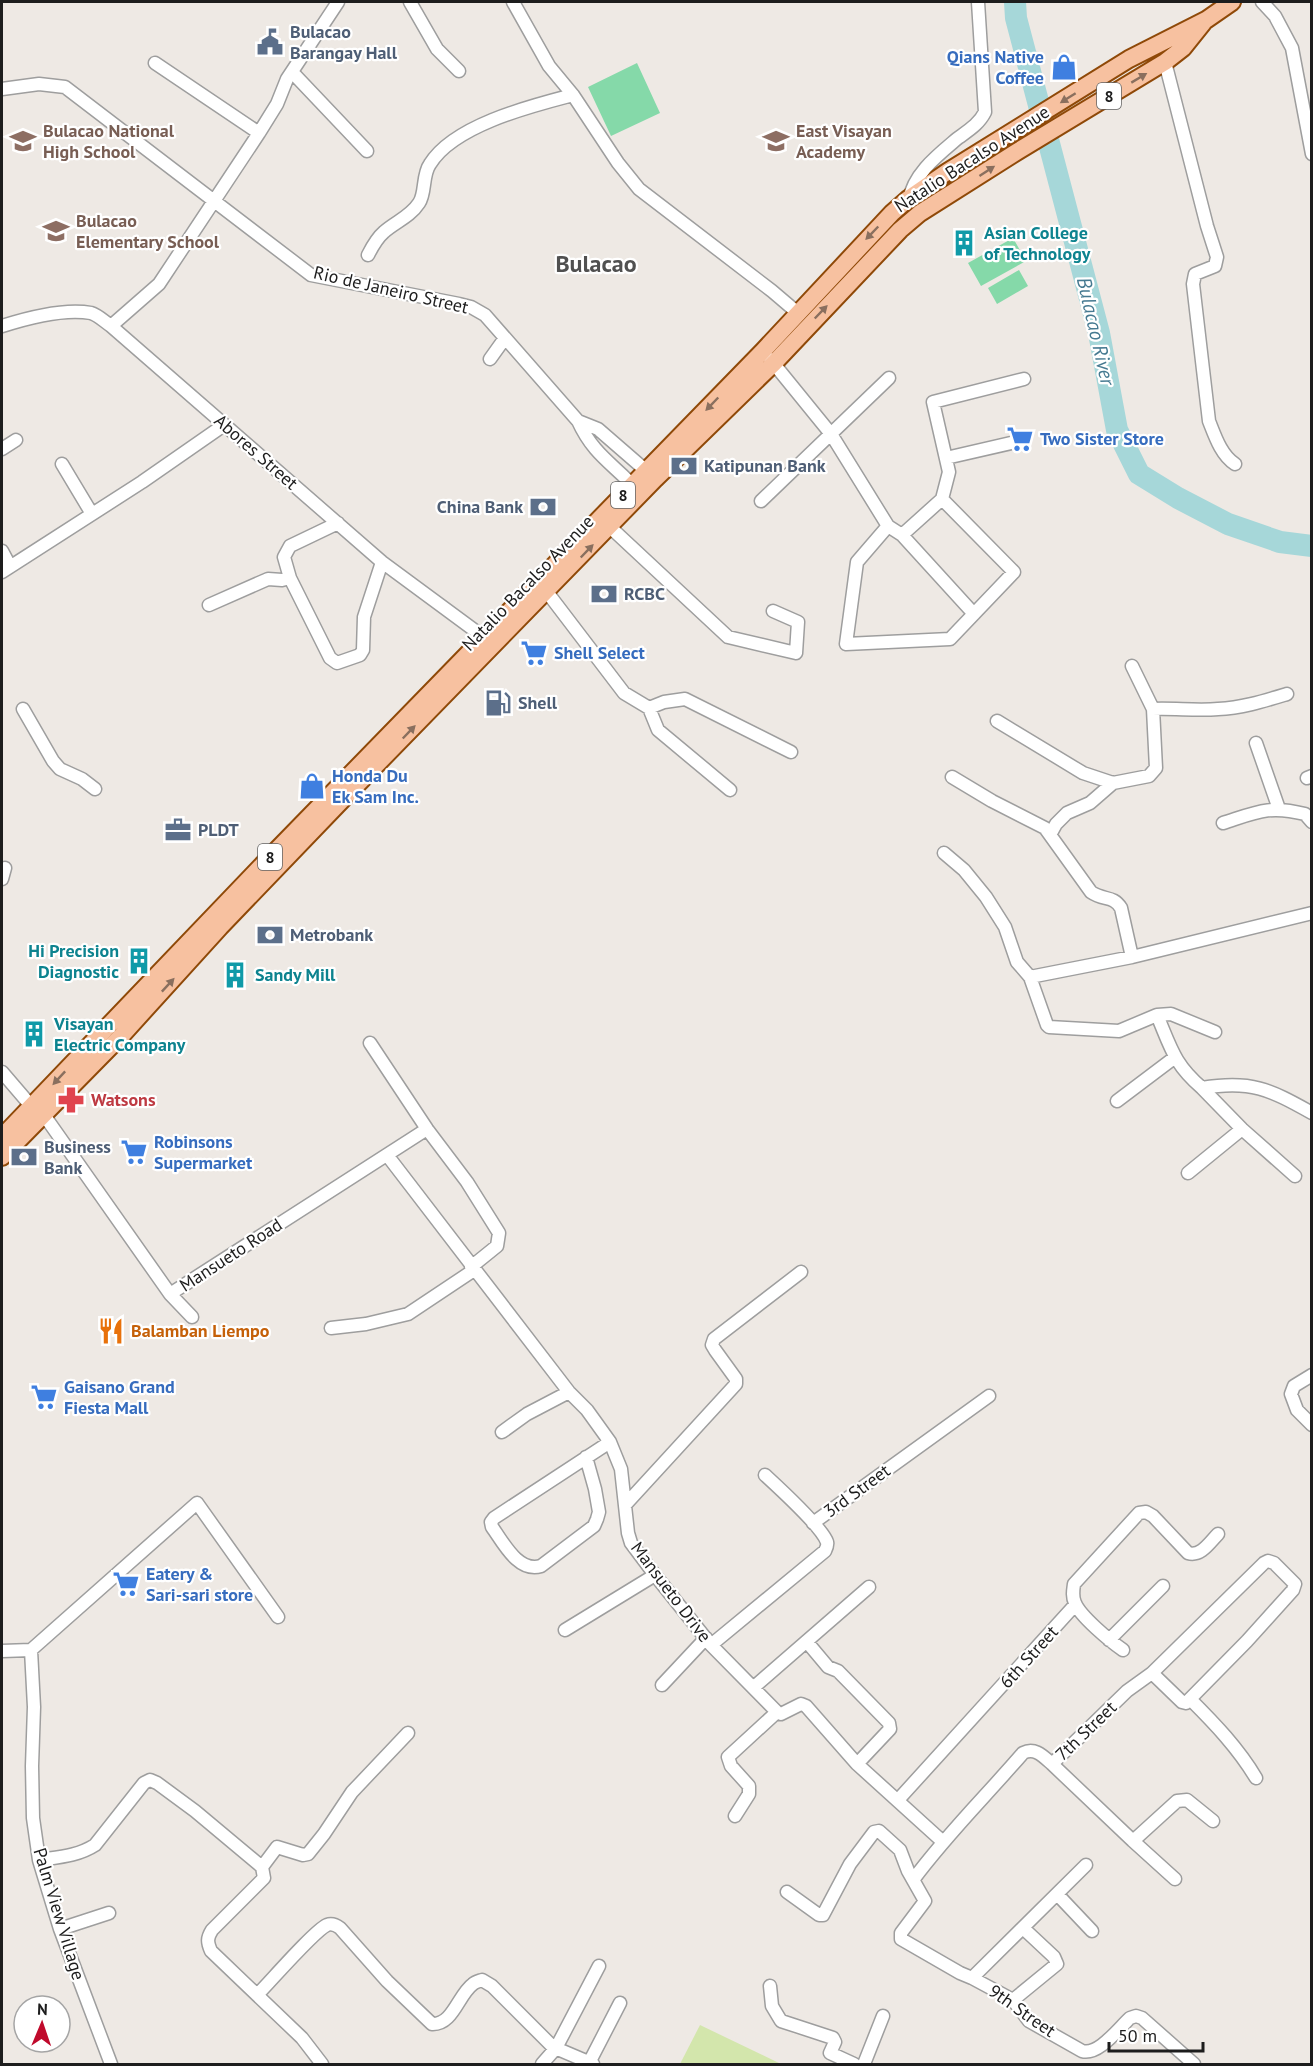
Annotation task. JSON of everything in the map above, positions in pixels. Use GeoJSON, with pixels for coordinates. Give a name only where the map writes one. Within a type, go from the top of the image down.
{"type":"FeatureCollection","features":[{"type":"Feature","properties":{"kind":"main road","name":"Natalio Bacalso Avenue"},"geometry":{"type":"LineString","coordinates":[[768,357],[799,314],[870,235],[908,199],[947,172],[1129,59],[1206,20],[1232,2]]}},
{"type":"Feature","properties":{"kind":"main road","name":"Natalio Bacalso Avenue"},"geometry":{"type":"LineString","coordinates":[[2,1137],[38,1111],[122,1035],[489,641],[534,587],[637,490],[768,357],[889,241],[920,213],[1052,129],[1166,62],[1183,48],[1206,20]]}},
{"type":"Feature","properties":{"kind":"main road"},"geometry":{"type":"LineString","coordinates":[[1154,45],[1166,62]]}},
{"type":"Feature","properties":{"kind":"main road","name":"Natalio Bacalso Avenue"},"geometry":{"type":"LineString","coordinates":[[489,641],[547,592],[610,527],[637,490]]}},
{"type":"Feature","properties":{"kind":"main road","name":"Natalio Bacalso Avenue"},"geometry":{"type":"LineString","coordinates":[[2,1157],[38,1111]]}},
{"type":"Feature","properties":{"kind":"street"},"geometry":{"type":"LineString","coordinates":[[111,326],[159,284],[259,133],[277,104],[292,72],[338,2]]}},
{"type":"Feature","properties":{"kind":"street"},"geometry":{"type":"LineString","coordinates":[[410,2],[437,49],[459,71]]}},
{"type":"Feature","properties":{"kind":"street"},"geometry":{"type":"LineString","coordinates":[[513,2],[549,66],[573,94],[618,162],[639,189],[799,314]]}},
{"type":"Feature","properties":{"kind":"street"},"geometry":{"type":"LineString","coordinates":[[920,213],[908,199],[916,179],[940,153],[980,122],[985,112],[978,2]]}},
{"type":"Feature","properties":{"kind":"street"},"geometry":{"type":"LineString","coordinates":[[1262,2],[1275,16],[1292,48],[1311,154]]}},
{"type":"Feature","properties":{"kind":"street"},"geometry":{"type":"LineString","coordinates":[[1166,62],[1207,226],[1217,257],[1215,266],[1195,274],[1193,284],[1209,421],[1216,439],[1229,460],[1235,464]]}},
{"type":"Feature","properties":{"kind":"street"},"geometry":{"type":"LineString","coordinates":[[155,63],[259,133]]}},
{"type":"Feature","properties":{"kind":"street"},"geometry":{"type":"LineString","coordinates":[[292,72],[367,151]]}},
{"type":"Feature","properties":{"kind":"street","name":"Rio de Janeiro Street"},"geometry":{"type":"LineString","coordinates":[[2,89],[39,84],[65,87],[311,275],[471,307],[485,315],[578,422],[587,440],[599,455],[637,490]]}},
{"type":"Feature","properties":{"kind":"street"},"geometry":{"type":"LineString","coordinates":[[368,255],[385,231],[399,223],[420,202],[429,165],[446,146],[474,129],[519,109],[573,94]]}},
{"type":"Feature","properties":{"kind":"street","name":"Abores Street"},"geometry":{"type":"LineString","coordinates":[[2,326],[25,319],[63,313],[93,313],[111,326],[382,562],[489,641]]}},
{"type":"Feature","properties":{"kind":"street"},"geometry":{"type":"LineString","coordinates":[[490,359],[505,339]]}},
{"type":"Feature","properties":{"kind":"street"},"geometry":{"type":"LineString","coordinates":[[768,357],[831,434],[888,526],[902,535],[974,614]]}},
{"type":"Feature","properties":{"kind":"street"},"geometry":{"type":"LineString","coordinates":[[761,501],[889,378]]}},
{"type":"Feature","properties":{"kind":"street"},"geometry":{"type":"LineString","coordinates":[[902,535],[942,498],[949,472],[933,402],[1024,380]]}},
{"type":"Feature","properties":{"kind":"street","name":"Rio de Janeiro Street"},"geometry":{"type":"LineString","coordinates":[[578,422],[598,429],[651,475]]}},
{"type":"Feature","properties":{"kind":"street"},"geometry":{"type":"LineString","coordinates":[[2,551],[6,569],[142,482],[224,425]]}},
{"type":"Feature","properties":{"kind":"street"},"geometry":{"type":"LineString","coordinates":[[2,449],[16,440]]}},
{"type":"Feature","properties":{"kind":"street"},"geometry":{"type":"LineString","coordinates":[[946,458],[1020,441]]}},
{"type":"Feature","properties":{"kind":"street"},"geometry":{"type":"LineString","coordinates":[[62,464],[92,514]]}},
{"type":"Feature","properties":{"kind":"street"},"geometry":{"type":"LineString","coordinates":[[888,526],[857,562],[846,644],[950,639],[1014,572],[942,498]]}},
{"type":"Feature","properties":{"kind":"street"},"geometry":{"type":"LineString","coordinates":[[338,523],[290,546],[285,557],[290,578],[330,658],[337,663],[360,655],[363,650],[364,617],[382,562]]}},
{"type":"Feature","properties":{"kind":"street"},"geometry":{"type":"LineString","coordinates":[[610,527],[728,637],[796,652],[798,622],[773,611]]}},
{"type":"Feature","properties":{"kind":"street"},"geometry":{"type":"LineString","coordinates":[[209,605],[268,579],[290,578]]}},
{"type":"Feature","properties":{"kind":"street"},"geometry":{"type":"LineString","coordinates":[[547,592],[624,693],[649,708],[658,730],[730,790]]}},
{"type":"Feature","properties":{"kind":"street"},"geometry":{"type":"LineString","coordinates":[[1050,835],[1056,824],[1067,813],[1090,803],[1113,783],[1149,776],[1156,768],[1153,709],[1132,666]]}},
{"type":"Feature","properties":{"kind":"street"},"geometry":{"type":"LineString","coordinates":[[1153,709],[1216,710],[1240,707],[1287,694]]}},
{"type":"Feature","properties":{"kind":"street"},"geometry":{"type":"LineString","coordinates":[[649,708],[664,702],[685,699],[791,752]]}},
{"type":"Feature","properties":{"kind":"street"},"geometry":{"type":"LineString","coordinates":[[23,709],[60,769],[82,779],[95,789]]}},
{"type":"Feature","properties":{"kind":"street"},"geometry":{"type":"LineString","coordinates":[[997,721],[1078,770],[1113,783]]}},
{"type":"Feature","properties":{"kind":"street"},"geometry":{"type":"LineString","coordinates":[[1256,743],[1279,809]]}},
{"type":"Feature","properties":{"kind":"street"},"geometry":{"type":"LineString","coordinates":[[952,777],[992,801],[1039,824],[1050,835],[1091,892],[1099,897],[1118,902],[1132,957]]}},
{"type":"Feature","properties":{"kind":"street"},"geometry":{"type":"LineString","coordinates":[[1223,823],[1265,809],[1305,814],[1311,822]]}},
{"type":"Feature","properties":{"kind":"street"},"geometry":{"type":"LineString","coordinates":[[944,853],[987,897],[1005,927],[1017,962],[1030,977],[1047,1025],[1051,1028],[1119,1031],[1157,1015],[1171,1014],[1215,1032]]}},
{"type":"Feature","properties":{"kind":"street"},"geometry":{"type":"LineString","coordinates":[[1030,977],[1132,957],[1311,913]]}},
{"type":"Feature","properties":{"kind":"street"},"geometry":{"type":"LineString","coordinates":[[1157,1015],[1174,1058],[1184,1071],[1242,1129],[1295,1176]]}},
{"type":"Feature","properties":{"kind":"street"},"geometry":{"type":"LineString","coordinates":[[331,1328],[366,1324],[408,1314],[472,1269],[498,1246],[499,1233],[467,1182],[427,1129],[370,1042]]}},
{"type":"Feature","properties":{"kind":"street"},"geometry":{"type":"LineString","coordinates":[[1117,1101],[1174,1058]]}},
{"type":"Feature","properties":{"kind":"street","name":"Mansueto Road"},"geometry":{"type":"LineString","coordinates":[[2,1072],[38,1111],[170,1294],[427,1129]]}},
{"type":"Feature","properties":{"kind":"street"},"geometry":{"type":"LineString","coordinates":[[1202,1088],[1234,1085],[1261,1088],[1311,1113]]}},
{"type":"Feature","properties":{"kind":"street"},"geometry":{"type":"LineString","coordinates":[[1188,1173],[1242,1129]]}},
{"type":"Feature","properties":{"kind":"street","name":"Mansueto Drive"},"geometry":{"type":"LineString","coordinates":[[387,1155],[472,1269],[569,1392],[587,1410],[610,1442],[621,1469],[631,1543],[709,1641],[777,1712]]}},
{"type":"Feature","properties":{"kind":"street"},"geometry":{"type":"LineString","coordinates":[[626,1504],[736,1384],[736,1379],[712,1345],[714,1339],[801,1272]]}},
{"type":"Feature","properties":{"kind":"street"},"geometry":{"type":"LineString","coordinates":[[170,1294],[192,1317]]}},
{"type":"Feature","properties":{"kind":"street"},"geometry":{"type":"LineString","coordinates":[[1311,1375],[1294,1386],[1291,1394],[1297,1410],[1311,1425]]}},
{"type":"Feature","properties":{"kind":"street"},"geometry":{"type":"LineString","coordinates":[[502,1432],[527,1414],[569,1392]]}},
{"type":"Feature","properties":{"kind":"street","name":"3rd Street"},"geometry":{"type":"LineString","coordinates":[[662,1685],[709,1641],[825,1551],[827,1542],[813,1523],[989,1396]]}},
{"type":"Feature","properties":{"kind":"street"},"geometry":{"type":"LineString","coordinates":[[586,1456],[599,1512],[594,1526],[541,1566],[535,1568],[522,1563],[514,1557],[491,1522],[586,1456],[610,1442]]}},
{"type":"Feature","properties":{"kind":"street"},"geometry":{"type":"LineString","coordinates":[[765,1474],[813,1523]]}},
{"type":"Feature","properties":{"kind":"street"},"geometry":{"type":"LineString","coordinates":[[2,1651],[31,1650],[197,1503],[279,1617]]}},
{"type":"Feature","properties":{"kind":"street"},"geometry":{"type":"LineString","coordinates":[[1123,1650],[1109,1640],[1075,1605],[1072,1595],[1074,1584],[1138,1513],[1146,1512],[1154,1516],[1188,1553],[1194,1555],[1218,1534]]}},
{"type":"Feature","properties":{"kind":"street","name":"7th Street"},"geometry":{"type":"LineString","coordinates":[[913,1880],[942,1841],[1023,1753],[1029,1750],[1038,1752],[1052,1764],[1127,1691],[1152,1673],[1264,1563],[1274,1563],[1295,1584],[1293,1590],[1191,1700]]}},
{"type":"Feature","properties":{"kind":"street"},"geometry":{"type":"LineString","coordinates":[[565,1630],[655,1575]]}},
{"type":"Feature","properties":{"kind":"street"},"geometry":{"type":"LineString","coordinates":[[1109,1640],[1163,1586]]}},
{"type":"Feature","properties":{"kind":"street"},"geometry":{"type":"LineString","coordinates":[[754,1688],[869,1587]]}},
{"type":"Feature","properties":{"kind":"street","name":"6th Street"},"geometry":{"type":"LineString","coordinates":[[898,1800],[1075,1605]]}},
{"type":"Feature","properties":{"kind":"street"},"geometry":{"type":"LineString","coordinates":[[807,1642],[828,1667],[838,1671],[889,1724],[890,1729],[857,1764]]}},
{"type":"Feature","properties":{"kind":"street","name":"Palm View Village"},"geometry":{"type":"LineString","coordinates":[[31,1650],[34,1707],[33,1818],[39,1860],[60,1929],[111,2064]]}},
{"type":"Feature","properties":{"kind":"street"},"geometry":{"type":"LineString","coordinates":[[1152,1673],[1182,1702],[1191,1700],[1218,1727],[1256,1778]]}},
{"type":"Feature","properties":{"kind":"street"},"geometry":{"type":"LineString","coordinates":[[735,1816],[749,1794],[749,1786],[731,1766],[728,1757],[777,1712],[781,1714],[801,1704],[806,1706],[857,1764],[942,1841]]}},
{"type":"Feature","properties":{"kind":"street"},"geometry":{"type":"LineString","coordinates":[[262,1867],[277,1847],[303,1855],[308,1854],[352,1791],[408,1733]]}},
{"type":"Feature","properties":{"kind":"street"},"geometry":{"type":"LineString","coordinates":[[1052,1764],[1176,1879]]}},
{"type":"Feature","properties":{"kind":"street"},"geometry":{"type":"LineString","coordinates":[[39,1860],[79,1854],[95,1845],[144,1783],[150,1780],[157,1783],[195,1811],[262,1867],[264,1878],[212,1930],[207,1938],[211,1951],[303,2038],[322,2064]]}},
{"type":"Feature","properties":{"kind":"street"},"geometry":{"type":"LineString","coordinates":[[1133,1841],[1177,1801],[1187,1800],[1213,1821]]}},
{"type":"Feature","properties":{"kind":"street"},"geometry":{"type":"LineString","coordinates":[[787,1892],[819,1915],[823,1915],[850,1864],[876,1831],[879,1831],[900,1850],[913,1880]]}},
{"type":"Feature","properties":{"kind":"street"},"geometry":{"type":"LineString","coordinates":[[972,1978],[1086,1865]]}},
{"type":"Feature","properties":{"kind":"street","name":"9th Street"},"geometry":{"type":"LineString","coordinates":[[913,1880],[925,1903],[900,1936],[901,1939],[1013,2000],[1029,2021],[1089,2053],[1097,2050],[1136,2016],[1142,2018],[1194,2064]]}},
{"type":"Feature","properties":{"kind":"street"},"geometry":{"type":"LineString","coordinates":[[1057,1894],[1092,1931]]}},
{"type":"Feature","properties":{"kind":"street"},"geometry":{"type":"LineString","coordinates":[[60,1929],[109,1914]]}},
{"type":"Feature","properties":{"kind":"street"},"geometry":{"type":"LineString","coordinates":[[257,1995],[312,1939],[327,1925],[333,1924],[340,1928],[387,1981],[432,2024],[438,2024],[447,2019],[471,1985],[482,1980],[492,1986],[556,2048],[591,2064],[620,2003]]}},
{"type":"Feature","properties":{"kind":"street"},"geometry":{"type":"LineString","coordinates":[[1013,2000],[1057,1964],[1054,1957],[1023,1928]]}},
{"type":"Feature","properties":{"kind":"street"},"geometry":{"type":"LineString","coordinates":[[542,2064],[556,2048],[599,1966]]}},
{"type":"Feature","properties":{"kind":"street"},"geometry":{"type":"LineString","coordinates":[[770,1986],[772,2006],[781,2021],[833,2038],[835,2042],[830,2053],[854,2064]]}},
{"type":"Feature","properties":{"kind":"street"},"geometry":{"type":"LineString","coordinates":[[864,2064],[883,2016]]}},
{"type":"Feature","properties":{"kind":"green space"},"geometry":{"type":"Polygon","coordinates":[[[637,63],[660,113],[611,136],[588,87],[637,63]]]}},
{"type":"Feature","properties":{"kind":"green space"},"geometry":{"type":"Polygon","coordinates":[[[1013,238],[1026,261],[981,286],[968,263],[1013,238]]]}},
{"type":"Feature","properties":{"kind":"green space"},"geometry":{"type":"Polygon","coordinates":[[[1019,270],[1028,286],[997,304],[988,288],[1019,270]]]}},
{"type":"Feature","properties":{"kind":"green space"},"geometry":{"type":"Polygon","coordinates":[[[700,2025],[781,2064],[680,2064],[700,2025]]]}},
{"type":"Feature","properties":{"kind":"waterway","name":"Bulacao River"},"geometry":{"type":"LineString","coordinates":[[1015,2],[1016,18],[1099,333],[1117,430],[1139,474],[1178,498],[1228,524],[1280,542],[1312,546]]}},
{"type":"Feature","properties":{"kind":"place","name":"Bulacao Barangay Hall"},"geometry":{"type":"Point","coordinates":[270,42]}},
{"type":"Feature","properties":{"kind":"place","name":"Qians Native Coffee"},"geometry":{"type":"Point","coordinates":[1064,67]}},
{"type":"Feature","properties":{"kind":"place","name":"Bulacao National High School"},"geometry":{"type":"Point","coordinates":[23,141]}},
{"type":"Feature","properties":{"kind":"place","name":"East Visayan Academy"},"geometry":{"type":"Point","coordinates":[776,141]}},
{"type":"Feature","properties":{"kind":"place","name":"Bulacao Elementary School"},"geometry":{"type":"Point","coordinates":[56,231]}},
{"type":"Feature","properties":{"kind":"place","name":"Asian College of Technology"},"geometry":{"type":"Point","coordinates":[964,243]}},
{"type":"Feature","properties":{"kind":"place","name":"Two Sister Store"},"geometry":{"type":"Point","coordinates":[1020,439]}},
{"type":"Feature","properties":{"kind":"place","name":"Katipunan Bank"},"geometry":{"type":"Point","coordinates":[684,466]}},
{"type":"Feature","properties":{"kind":"place","name":"China Bank"},"geometry":{"type":"Point","coordinates":[543,507]}},
{"type":"Feature","properties":{"kind":"place","name":"RCBC"},"geometry":{"type":"Point","coordinates":[604,594]}},
{"type":"Feature","properties":{"kind":"place","name":"Shell Select"},"geometry":{"type":"Point","coordinates":[534,653]}},
{"type":"Feature","properties":{"kind":"place","name":"Shell"},"geometry":{"type":"Point","coordinates":[498,703]}},
{"type":"Feature","properties":{"kind":"place","name":"Honda Du Ek Sam Inc."},"geometry":{"type":"Point","coordinates":[312,786]}},
{"type":"Feature","properties":{"kind":"place","name":"PLDT"},"geometry":{"type":"Point","coordinates":[178,830]}},
{"type":"Feature","properties":{"kind":"place","name":"Metrobank"},"geometry":{"type":"Point","coordinates":[270,935]}},
{"type":"Feature","properties":{"kind":"place","name":"Hi Precision Diagnostic"},"geometry":{"type":"Point","coordinates":[139,961]}},
{"type":"Feature","properties":{"kind":"place","name":"Sandy Mill"},"geometry":{"type":"Point","coordinates":[235,975]}},
{"type":"Feature","properties":{"kind":"place","name":"Visayan Electric Company"},"geometry":{"type":"Point","coordinates":[34,1034]}},
{"type":"Feature","properties":{"kind":"place","name":"Watsons"},"geometry":{"type":"Point","coordinates":[71,1100]}},
{"type":"Feature","properties":{"kind":"place","name":"Robinsons Supermarket"},"geometry":{"type":"Point","coordinates":[134,1152]}},
{"type":"Feature","properties":{"kind":"place","name":"Business Bank"},"geometry":{"type":"Point","coordinates":[24,1157]}},
{"type":"Feature","properties":{"kind":"place","name":"Balamban Liempo"},"geometry":{"type":"Point","coordinates":[111,1331]}},
{"type":"Feature","properties":{"kind":"place","name":"Gaisano Grand Fiesta Mall"},"geometry":{"type":"Point","coordinates":[44,1397]}},
{"type":"Feature","properties":{"kind":"place","name":"Eatery & Sari-sari store"},"geometry":{"type":"Point","coordinates":[126,1584]}},
{"type":"Feature","properties":{"kind":"district","name":"Bulacao"},"geometry":{"type":"Point","coordinates":[596,264]}}]}
